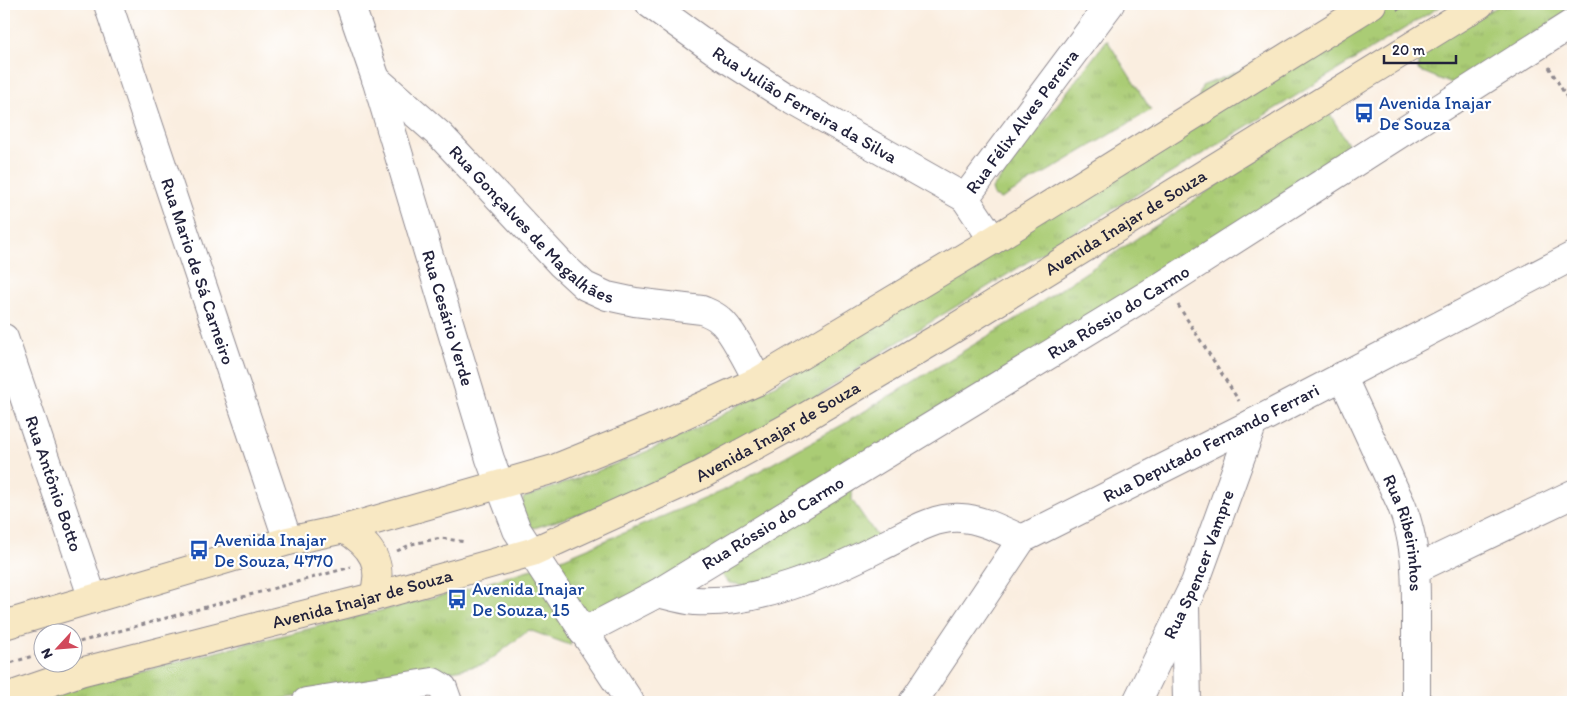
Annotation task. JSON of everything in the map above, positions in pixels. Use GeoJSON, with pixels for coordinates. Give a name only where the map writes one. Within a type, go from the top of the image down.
{"type":"FeatureCollection","features":[{"type":"Feature","properties":{"kind":"main road"},"geometry":{"type":"LineString","coordinates":[[4,625],[288,541],[344,528],[563,465],[650,430],[758,381],[993,240],[1372,4]]}},
{"type":"Feature","properties":{"kind":"main road","name":"Avenida Inajar de Souza"},"geometry":{"type":"LineString","coordinates":[[4,698],[80,672],[373,597],[532,552],[700,475],[787,428],[945,334],[1480,4]]}},
{"type":"Feature","properties":{"kind":"main road"},"geometry":{"type":"LineString","coordinates":[[344,528],[357,536],[368,547],[374,557],[378,574],[377,586],[373,597]]}},
{"type":"Feature","properties":{"kind":"street","name":"Rua Mario de Sá Carneiro"},"geometry":{"type":"LineString","coordinates":[[108,4],[288,541]]}},
{"type":"Feature","properties":{"kind":"street","name":"Rua Gonçalves de Magalhães"},"geometry":{"type":"LineString","coordinates":[[350,4],[376,79],[441,136],[561,264],[585,286],[607,296],[635,302],[702,310],[712,314],[722,321],[742,351],[758,381]]}},
{"type":"Feature","properties":{"kind":"street","name":"Rua Julião Ferreira da Silva"},"geometry":{"type":"LineString","coordinates":[[650,4],[721,55],[785,96],[965,198]]}},
{"type":"Feature","properties":{"kind":"street","name":"Rua Félix Alves Pereira"},"geometry":{"type":"LineString","coordinates":[[993,240],[965,198],[1110,4]]}},
{"type":"Feature","properties":{"kind":"street","name":"Rua Róssio do Carmo"},"geometry":{"type":"LineString","coordinates":[[584,632],[658,593],[1166,284],[1573,23]]}},
{"type":"Feature","properties":{"kind":"street","name":"Rua Cesário Verde"},"geometry":{"type":"LineString","coordinates":[[376,79],[490,459],[517,530],[630,702]]}},
{"type":"Feature","properties":{"kind":"street","name":"Rua Deputado Fernando Ferrari"},"geometry":{"type":"LineString","coordinates":[[913,702],[1022,539],[1253,423],[1573,256]]}},
{"type":"Feature","properties":{"kind":"street","name":"Rua Antônio Botto"},"geometry":{"type":"LineString","coordinates":[[4,338],[93,599]]}},
{"type":"Feature","properties":{"kind":"street","name":"Rua Ribeirinhos"},"geometry":{"type":"LineString","coordinates":[[1342,376],[1408,523],[1413,542],[1416,569],[1416,702]]}},
{"type":"Feature","properties":{"kind":"street","name":"Rua Spencer Vampre"},"geometry":{"type":"LineString","coordinates":[[1137,702],[1195,583],[1253,423]]}},
{"type":"Feature","properties":{"kind":"street"},"geometry":{"type":"LineString","coordinates":[[1416,569],[1573,494]]}},
{"type":"Feature","properties":{"kind":"street"},"geometry":{"type":"LineString","coordinates":[[658,593],[694,601],[733,600],[789,586],[847,564],[937,519],[962,518],[986,523],[1022,539]]}},
{"type":"Feature","properties":{"kind":"street"},"geometry":{"type":"LineString","coordinates":[[1185,605],[1187,702]]}},
{"type":"Feature","properties":{"kind":"street"},"geometry":{"type":"LineString","coordinates":[[306,702],[433,682],[443,688],[448,702]]}},
{"type":"Feature","properties":{"kind":"path"},"geometry":{"type":"LineString","coordinates":[[1537,46],[1573,108]]}},
{"type":"Feature","properties":{"kind":"path"},"geometry":{"type":"LineString","coordinates":[[1166,284],[1253,423]]}},
{"type":"Feature","properties":{"kind":"path"},"geometry":{"type":"LineString","coordinates":[[400,550],[412,544],[441,538],[464,542],[473,540]]}},
{"type":"Feature","properties":{"kind":"path"},"geometry":{"type":"LineString","coordinates":[[82,641],[354,566]]}},
{"type":"Feature","properties":{"kind":"path"},"geometry":{"type":"LineString","coordinates":[[4,665],[32,656]]}},
{"type":"Feature","properties":{"kind":"green space"},"geometry":{"type":"Polygon","coordinates":[[[1379,4],[1444,4],[892,346],[803,406],[712,454],[601,507],[534,528],[529,526],[520,506],[523,504],[523,498],[673,440],[787,378],[1197,104],[1202,86],[1254,65],[1379,4]]]}},
{"type":"Feature","properties":{"kind":"green space"},"geometry":{"type":"Polygon","coordinates":[[[1502,4],[1573,4],[1573,15],[1462,88],[1418,70],[1422,50],[1502,4]]]}},
{"type":"Feature","properties":{"kind":"green space"},"geometry":{"type":"Polygon","coordinates":[[[1107,40],[1151,110],[1001,199],[994,196],[992,189],[1107,40]]]}},
{"type":"Feature","properties":{"kind":"green space"},"geometry":{"type":"Polygon","coordinates":[[[1328,111],[1355,156],[853,469],[852,500],[881,542],[758,587],[729,583],[711,565],[575,628],[570,645],[529,630],[485,664],[415,679],[260,702],[17,702],[471,588],[557,561],[723,491],[842,425],[1016,319],[1328,111]]]}},
{"type":"Feature","properties":{"kind":"place","name":"Avenida Inajar De Souza"},"geometry":{"type":"Point","coordinates":[1364,113]}},
{"type":"Feature","properties":{"kind":"place","name":"Avenida Inajar De Souza, 4770"},"geometry":{"type":"Point","coordinates":[199,550]}},
{"type":"Feature","properties":{"kind":"place","name":"Avenida Inajar De Souza, 15"},"geometry":{"type":"Point","coordinates":[457,599]}}]}
